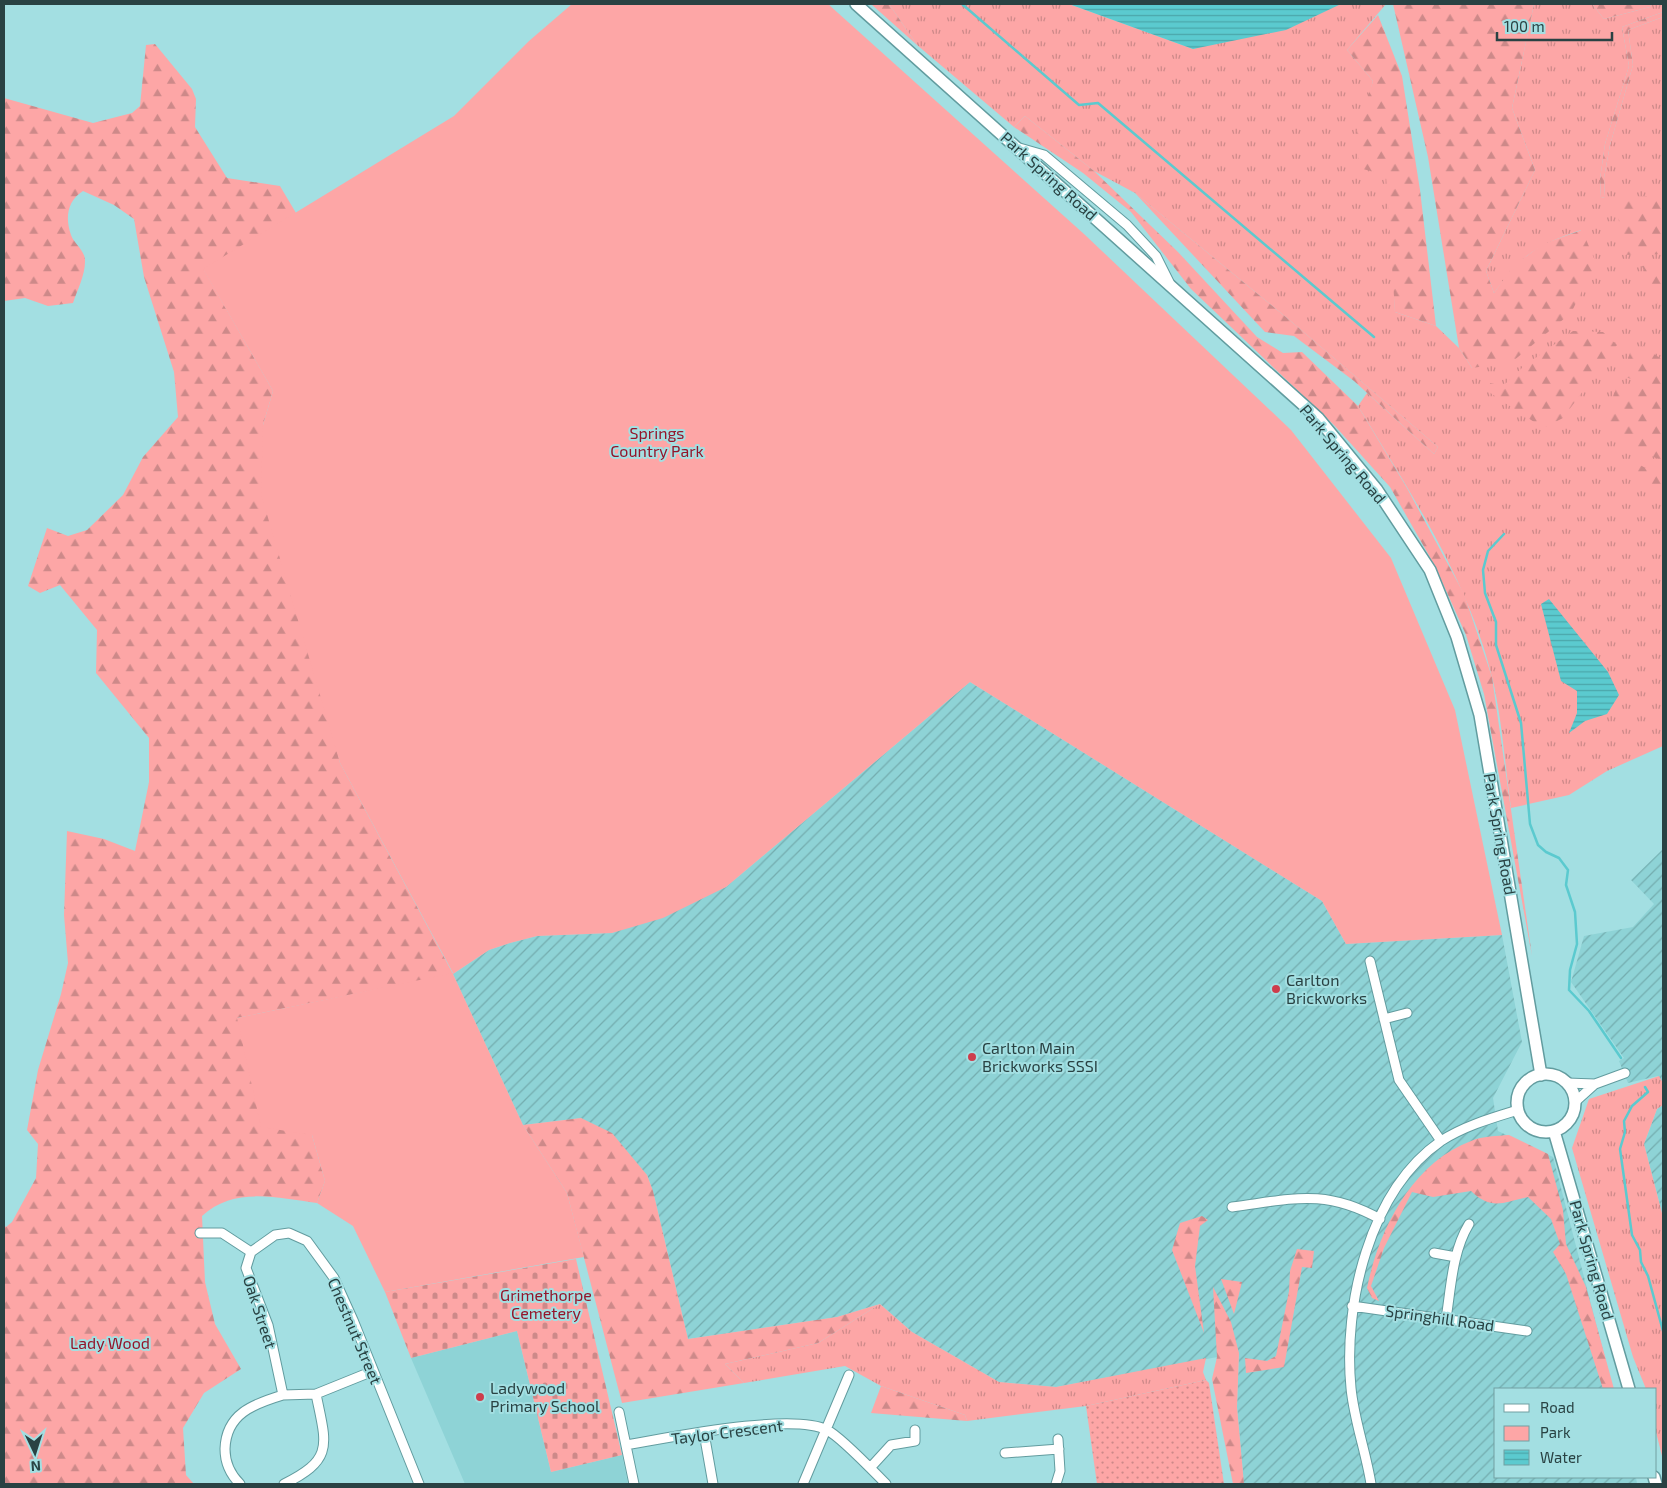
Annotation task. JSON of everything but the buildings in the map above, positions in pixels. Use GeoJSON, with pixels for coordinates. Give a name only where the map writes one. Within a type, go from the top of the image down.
{"type":"FeatureCollection","features":[{"type":"Feature","properties":{"kind":"main road","name":"Park Spring Road"},"geometry":{"type":"LineString","coordinates":[[856,4],[1318,418],[1376,490],[1430,570],[1457,637],[1480,715],[1542,1075]]}},
{"type":"Feature","properties":{"kind":"main road"},"geometry":{"type":"LineString","coordinates":[[1542,1075],[1555,1076],[1567,1083],[1575,1102],[1570,1120],[1554,1131],[1547,1132],[1532,1128],[1521,1117],[1518,1110],[1517,1102],[1522,1087],[1527,1081],[1542,1075]]}},
{"type":"Feature","properties":{"kind":"main road","name":"Park Spring Road"},"geometry":{"type":"LineString","coordinates":[[1554,1131],[1629,1388]]}},
{"type":"Feature","properties":{"kind":"street"},"geometry":{"type":"LineString","coordinates":[[1016,147],[1044,155],[1128,225],[1156,256],[1170,285]]}},
{"type":"Feature","properties":{"kind":"street"},"geometry":{"type":"LineString","coordinates":[[1370,960],[1399,1080],[1441,1141]]}},
{"type":"Feature","properties":{"kind":"street"},"geometry":{"type":"LineString","coordinates":[[1384,1019],[1407,1013]]}},
{"type":"Feature","properties":{"kind":"street"},"geometry":{"type":"LineString","coordinates":[[1575,1102],[1595,1084],[1625,1073]]}},
{"type":"Feature","properties":{"kind":"street"},"geometry":{"type":"LineString","coordinates":[[1567,1083],[1595,1084]]}},
{"type":"Feature","properties":{"kind":"street"},"geometry":{"type":"LineString","coordinates":[[1371,1484],[1351,1390],[1352,1306],[1364,1259],[1380,1219],[1397,1188],[1418,1162],[1441,1141],[1469,1126],[1518,1110]]}},
{"type":"Feature","properties":{"kind":"street"},"geometry":{"type":"LineString","coordinates":[[1232,1207],[1311,1197],[1344,1202],[1380,1219]]}},
{"type":"Feature","properties":{"kind":"street"},"geometry":{"type":"LineString","coordinates":[[1446,1319],[1456,1257],[1462,1236],[1469,1224]]}},
{"type":"Feature","properties":{"kind":"street"},"geometry":{"type":"LineString","coordinates":[[200,1233],[222,1233],[251,1252]]}},
{"type":"Feature","properties":{"kind":"street","name":"Chestnut Street"},"geometry":{"type":"LineString","coordinates":[[251,1252],[275,1236],[289,1233],[307,1241],[334,1278],[419,1484]]}},
{"type":"Feature","properties":{"kind":"street","name":"Oak Street"},"geometry":{"type":"LineString","coordinates":[[251,1252],[247,1260],[247,1274],[268,1325],[283,1395]]}},
{"type":"Feature","properties":{"kind":"street"},"geometry":{"type":"LineString","coordinates":[[1434,1253],[1456,1257]]}},
{"type":"Feature","properties":{"kind":"street","name":"Springhill Road"},"geometry":{"type":"LineString","coordinates":[[1352,1306],[1527,1331]]}},
{"type":"Feature","properties":{"kind":"street"},"geometry":{"type":"LineString","coordinates":[[240,1484],[226,1464],[225,1454],[227,1431],[234,1420],[244,1412],[283,1395],[316,1394],[373,1371]]}},
{"type":"Feature","properties":{"kind":"street"},"geometry":{"type":"LineString","coordinates":[[803,1484],[849,1375]]}},
{"type":"Feature","properties":{"kind":"street"},"geometry":{"type":"LineString","coordinates":[[284,1484],[304,1474],[319,1460],[324,1436],[316,1394]]}},
{"type":"Feature","properties":{"kind":"street"},"geometry":{"type":"LineString","coordinates":[[619,1412],[634,1484]]}},
{"type":"Feature","properties":{"kind":"street","name":"Taylor Crescent"},"geometry":{"type":"LineString","coordinates":[[626,1445],[742,1427],[802,1424],[827,1430]]}},
{"type":"Feature","properties":{"kind":"street"},"geometry":{"type":"LineString","coordinates":[[827,1430],[886,1484]]}},
{"type":"Feature","properties":{"kind":"street"},"geometry":{"type":"LineString","coordinates":[[870,1468],[891,1445],[915,1441],[915,1430]]}},
{"type":"Feature","properties":{"kind":"street"},"geometry":{"type":"LineString","coordinates":[[704,1433],[713,1484]]}},
{"type":"Feature","properties":{"kind":"street"},"geometry":{"type":"LineString","coordinates":[[1056,1484],[1060,1471],[1058,1438]]}},
{"type":"Feature","properties":{"kind":"street"},"geometry":{"type":"LineString","coordinates":[[1006,1453],[1059,1449]]}},
{"type":"Feature","properties":{"kind":"shaded area"},"geometry":{"type":"Polygon","coordinates":[[[970,682],[1322,901],[1346,944],[1502,935],[1522,1042],[1493,1098],[1498,1131],[1553,1157],[1613,1388],[1494,1388],[1494,1478],[1636,1478],[1637,1484],[1244,1484],[1237,1407],[1239,1353],[1056,1387],[999,1382],[912,1332],[880,1304],[837,1317],[688,1339],[653,1191],[647,1175],[581,1118],[523,1125],[453,974],[489,950],[510,943],[537,936],[612,933],[726,887],[970,682]]]}},
{"type":"Feature","properties":{"kind":"shaded area"},"geometry":{"type":"Polygon","coordinates":[[[1663,849],[1663,1083],[1658,1076],[1628,1083],[1619,1061],[1624,1058],[1571,982],[1584,936],[1633,927],[1654,904],[1631,880],[1663,849]]]}},
{"type":"Feature","properties":{"kind":"shaded area"},"geometry":{"type":"Polygon","coordinates":[[[1663,1105],[1663,1217],[1644,1144],[1657,1109],[1663,1105]]]}},
{"type":"Feature","properties":{"kind":"shaded area","name":"Ladywood Primary School"},"geometry":{"type":"Polygon","coordinates":[[[517,1331],[551,1472],[622,1455],[628,1484],[465,1484],[411,1358],[517,1331]]]}},
{"type":"Feature","properties":{"kind":"green space","name":"Springs Country Park"},"geometry":{"type":"Polygon","coordinates":[[[572,4],[828,4],[1084,234],[1291,430],[1391,558],[1455,710],[1502,935],[1346,944],[1322,901],[970,682],[726,887],[663,918],[612,933],[537,936],[510,943],[489,950],[453,974],[523,1125],[567,1193],[584,1257],[385,1292],[353,1226],[317,1203],[325,1181],[312,1135],[261,1127],[237,1018],[453,973],[340,763],[261,494],[263,425],[273,391],[203,269],[454,116],[529,41],[572,4]]]}},
{"type":"Feature","properties":{"kind":"green space"},"geometry":{"type":"Polygon","coordinates":[[[871,4],[889,4],[917,45],[871,4]]]}},
{"type":"Feature","properties":{"kind":"green space"},"geometry":{"type":"Polygon","coordinates":[[[889,4],[1069,4],[1193,49],[1341,4],[1386,4],[1347,50],[1373,81],[1368,100],[1390,175],[1395,312],[1436,326],[1459,348],[1472,368],[1581,230],[1541,246],[1522,260],[1494,293],[1486,271],[1535,170],[1512,108],[1534,4],[1592,4],[1604,19],[1650,7],[1651,4],[1663,4],[1663,12],[1622,27],[1629,66],[1605,144],[1600,179],[1601,198],[1605,197],[1604,178],[1610,145],[1633,65],[1628,30],[1663,17],[1663,746],[1607,771],[1569,795],[1511,808],[1501,725],[1492,677],[1468,605],[1435,537],[1358,406],[1367,393],[1434,454],[1438,447],[1293,323],[1135,193],[1094,171],[1025,116],[1014,127],[917,45],[889,4]]]}},
{"type":"Feature","properties":{"kind":"green space"},"geometry":{"type":"Polygon","coordinates":[[[1393,4],[1534,4],[1512,108],[1535,170],[1486,271],[1494,293],[1513,266],[1543,244],[1582,230],[1596,263],[1571,313],[1512,362],[1472,368],[1459,348],[1428,157],[1393,4]]]}},
{"type":"Feature","properties":{"kind":"green space"},"geometry":{"type":"Polygon","coordinates":[[[1592,4],[1651,4],[1650,7],[1604,19],[1592,4]]]}},
{"type":"Feature","properties":{"kind":"green space"},"geometry":{"type":"Polygon","coordinates":[[[1663,12],[1663,17],[1628,30],[1633,65],[1610,145],[1604,178],[1605,197],[1601,198],[1600,179],[1605,144],[1629,66],[1622,27],[1663,12]]]}},
{"type":"Feature","properties":{"kind":"green space"},"geometry":{"type":"Polygon","coordinates":[[[1378,15],[1402,76],[1420,190],[1436,326],[1395,312],[1386,175],[1359,168],[1356,133],[1373,81],[1347,50],[1378,15]]]}},
{"type":"Feature","properties":{"kind":"green space","name":"Lady Wood"},"geometry":{"type":"Polygon","coordinates":[[[155,44],[192,89],[196,99],[195,127],[227,178],[280,186],[296,213],[204,270],[273,391],[263,425],[340,763],[453,974],[237,1018],[312,1135],[325,1181],[317,1203],[271,1197],[242,1197],[214,1207],[202,1216],[205,1282],[215,1324],[241,1369],[204,1393],[183,1428],[186,1475],[194,1484],[4,1484],[4,1225],[6,1227],[12,1222],[36,1178],[38,1144],[27,1130],[38,1070],[61,994],[68,963],[64,915],[67,831],[104,839],[135,851],[149,782],[149,738],[96,673],[97,630],[60,585],[40,593],[28,586],[47,528],[68,536],[87,530],[123,495],[143,457],[178,417],[174,372],[144,277],[134,219],[114,205],[83,191],[71,205],[68,216],[69,229],[85,258],[85,267],[73,303],[48,306],[25,298],[4,301],[4,98],[93,123],[132,113],[140,106],[146,45],[155,44]]]}},
{"type":"Feature","properties":{"kind":"green space"},"geometry":{"type":"Polygon","coordinates":[[[1025,116],[1094,171],[1178,252],[1257,337],[1283,353],[1302,352],[1358,406],[1407,488],[1464,594],[1492,677],[1532,956],[1484,694],[1466,635],[1435,566],[1390,487],[1334,425],[1191,289],[1131,212],[1083,173],[1014,127],[1025,116]]]}},
{"type":"Feature","properties":{"kind":"green space"},"geometry":{"type":"Polygon","coordinates":[[[1135,193],[1293,323],[1438,447],[1434,454],[1354,381],[1294,336],[1265,332],[1135,193]]]}},
{"type":"Feature","properties":{"kind":"green space"},"geometry":{"type":"Polygon","coordinates":[[[1663,195],[1663,254],[1623,255],[1616,198],[1663,195]]]}},
{"type":"Feature","properties":{"kind":"green space"},"geometry":{"type":"Polygon","coordinates":[[[1663,263],[1663,304],[1658,304],[1642,266],[1663,263]]]}},
{"type":"Feature","properties":{"kind":"green space"},"geometry":{"type":"Polygon","coordinates":[[[1573,331],[1603,332],[1617,345],[1563,418],[1543,428],[1489,392],[1490,383],[1503,386],[1523,367],[1573,331]]]}},
{"type":"Feature","properties":{"kind":"green space"},"geometry":{"type":"Polygon","coordinates":[[[1642,346],[1663,360],[1663,389],[1622,376],[1631,350],[1642,346]]]}},
{"type":"Feature","properties":{"kind":"green space"},"geometry":{"type":"Polygon","coordinates":[[[1648,388],[1663,396],[1663,461],[1630,447],[1603,428],[1616,389],[1648,388]]]}},
{"type":"Feature","properties":{"kind":"green space"},"geometry":{"type":"Polygon","coordinates":[[[1638,464],[1663,477],[1663,494],[1634,470],[1638,464]]]}},
{"type":"Feature","properties":{"kind":"green space"},"geometry":{"type":"Polygon","coordinates":[[[1659,1076],[1663,1083],[1663,1105],[1657,1109],[1644,1144],[1663,1217],[1663,1460],[1657,1436],[1657,1388],[1646,1388],[1633,1357],[1572,1148],[1589,1099],[1659,1076]]]}},
{"type":"Feature","properties":{"kind":"green space"},"geometry":{"type":"Polygon","coordinates":[[[581,1118],[612,1133],[647,1175],[653,1191],[688,1339],[837,1317],[880,1304],[818,1343],[725,1364],[744,1383],[622,1403],[567,1193],[523,1125],[581,1118]]]}},
{"type":"Feature","properties":{"kind":"green space"},"geometry":{"type":"Polygon","coordinates":[[[1509,1135],[1548,1154],[1563,1210],[1566,1244],[1586,1287],[1614,1388],[1603,1388],[1566,1274],[1553,1252],[1560,1244],[1551,1219],[1528,1197],[1505,1203],[1492,1203],[1478,1197],[1471,1191],[1433,1197],[1412,1192],[1384,1248],[1371,1286],[1379,1301],[1372,1298],[1367,1288],[1380,1243],[1401,1201],[1415,1182],[1450,1151],[1476,1139],[1509,1135]]]}},
{"type":"Feature","properties":{"kind":"green space"},"geometry":{"type":"Polygon","coordinates":[[[1202,1216],[1208,1220],[1200,1226],[1195,1266],[1204,1333],[1172,1250],[1180,1223],[1202,1216]]]}},
{"type":"Feature","properties":{"kind":"green space"},"geometry":{"type":"Polygon","coordinates":[[[1297,1249],[1314,1251],[1312,1268],[1302,1267],[1284,1367],[1246,1373],[1245,1358],[1267,1361],[1276,1356],[1289,1291],[1290,1271],[1297,1249]]]}},
{"type":"Feature","properties":{"kind":"green space","name":"Grimethorpe Cemetery"},"geometry":{"type":"Polygon","coordinates":[[[576,1259],[622,1455],[551,1472],[517,1331],[411,1358],[385,1292],[576,1259]]]}},
{"type":"Feature","properties":{"kind":"green space"},"geometry":{"type":"Polygon","coordinates":[[[1221,1279],[1242,1282],[1234,1314],[1221,1279]]]}},
{"type":"Feature","properties":{"kind":"green space"},"geometry":{"type":"Polygon","coordinates":[[[1213,1287],[1231,1322],[1239,1353],[1237,1407],[1244,1484],[1233,1484],[1212,1379],[1217,1357],[1213,1287]]]}},
{"type":"Feature","properties":{"kind":"green space"},"geometry":{"type":"Polygon","coordinates":[[[880,1304],[912,1332],[999,1382],[1056,1387],[1206,1358],[1203,1372],[1206,1380],[1086,1406],[967,1421],[965,1415],[881,1386],[845,1366],[744,1383],[725,1364],[818,1343],[880,1304]]]}},
{"type":"Feature","properties":{"kind":"green space"},"geometry":{"type":"Polygon","coordinates":[[[1206,1380],[1209,1383],[1224,1484],[1097,1484],[1086,1406],[1206,1380]]]}},
{"type":"Feature","properties":{"kind":"green space"},"geometry":{"type":"Polygon","coordinates":[[[881,1386],[965,1415],[967,1421],[871,1413],[881,1386]]]}},
{"type":"Feature","properties":{"kind":"water"},"geometry":{"type":"Polygon","coordinates":[[[1069,4],[1341,4],[1286,30],[1193,49],[1069,4]]]}},
{"type":"Feature","properties":{"kind":"water"},"geometry":{"type":"Polygon","coordinates":[[[1549,599],[1608,672],[1619,695],[1607,714],[1585,721],[1569,733],[1577,713],[1577,691],[1561,681],[1541,604],[1549,599]]]}},
{"type":"Feature","properties":{"kind":"waterway"},"geometry":{"type":"LineString","coordinates":[[962,4],[1079,105],[1098,103],[1374,337]]}},
{"type":"Feature","properties":{"kind":"waterway"},"geometry":{"type":"LineString","coordinates":[[1504,534],[1488,551],[1483,570],[1485,593],[1496,622],[1496,645],[1521,723],[1530,824],[1538,845],[1546,852],[1559,858],[1568,870],[1566,885],[1575,912],[1577,944],[1570,970],[1569,990],[1589,1011],[1621,1058]]}},
{"type":"Feature","properties":{"kind":"waterway"},"geometry":{"type":"LineString","coordinates":[[1645,1087],[1648,1092],[1632,1106],[1624,1121],[1625,1132],[1620,1149],[1632,1235],[1640,1250],[1641,1262],[1648,1276],[1663,1331]]}},
{"type":"Feature","properties":{"kind":"place","name":"Carlton Brickworks"},"geometry":{"type":"Point","coordinates":[1276,989]}},
{"type":"Feature","properties":{"kind":"place","name":"Carlton Main Brickworks SSSI"},"geometry":{"type":"Point","coordinates":[972,1057]}},
{"type":"Feature","properties":{"kind":"place","name":"Ladywood Primary School"},"geometry":{"type":"Point","coordinates":[480,1397]}}]}
